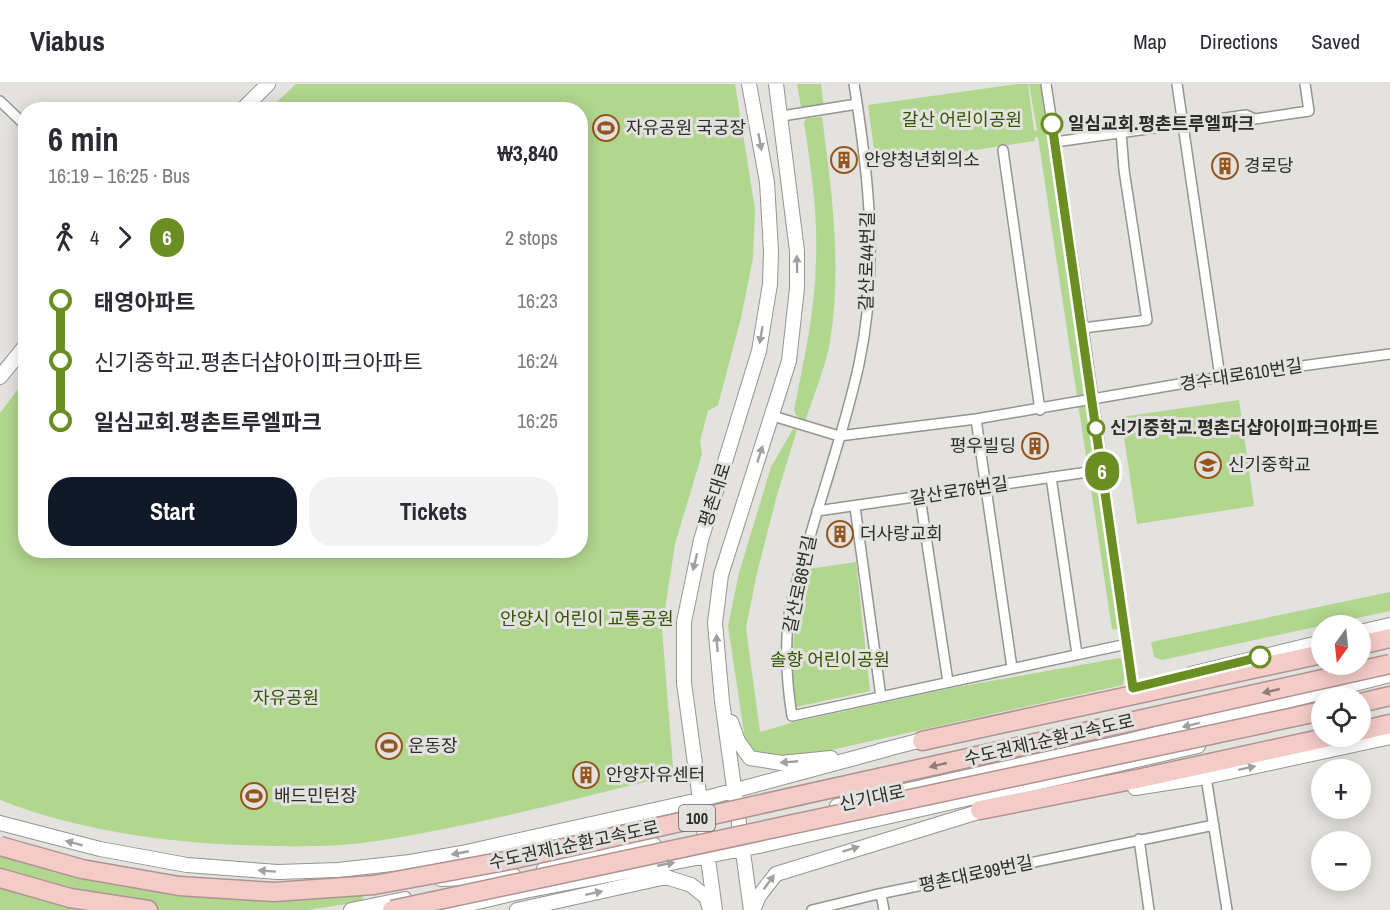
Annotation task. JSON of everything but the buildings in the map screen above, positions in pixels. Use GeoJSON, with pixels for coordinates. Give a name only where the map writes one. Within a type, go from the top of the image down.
{"type":"FeatureCollection","features":[{"type":"Feature","properties":{"kind":"highway"},"geometry":{"type":"LineString","coordinates":[[1371,642],[1390,638]]}},
{"type":"Feature","properties":{"kind":"highway"},"geometry":{"type":"LineString","coordinates":[[922,741],[1311,656]]}},
{"type":"Feature","properties":{"kind":"highway","name":"수도권제1순환고속도로"},"geometry":{"type":"LineString","coordinates":[[0,846],[82,870],[179,886],[274,892],[374,885],[510,860],[1390,664]]}},
{"type":"Feature","properties":{"kind":"highway"},"geometry":{"type":"LineString","coordinates":[[1371,700],[1390,696]]}},
{"type":"Feature","properties":{"kind":"highway","name":"수도권제1순환고속도로"},"geometry":{"type":"LineString","coordinates":[[392,910],[1311,713]]}},
{"type":"Feature","properties":{"kind":"highway"},"geometry":{"type":"LineString","coordinates":[[1371,728],[1390,724]]}},
{"type":"Feature","properties":{"kind":"highway"},"geometry":{"type":"LineString","coordinates":[[980,810],[1137,780],[1311,741]]}},
{"type":"Feature","properties":{"kind":"highway"},"geometry":{"type":"LineString","coordinates":[[0,878],[70,898],[148,910]]}},
{"type":"Feature","properties":{"kind":"street"},"geometry":{"type":"LineString","coordinates":[[250,102],[268,84]]}},
{"type":"Feature","properties":{"kind":"street","name":"평촌대로"},"geometry":{"type":"LineString","coordinates":[[713,910],[684,683],[684,622],[701,540],[759,351],[770,284],[771,251],[767,182],[749,84]]}},
{"type":"Feature","properties":{"kind":"street","name":"평촌대로"},"geometry":{"type":"LineString","coordinates":[[752,910],[722,701],[715,623],[721,575],[789,361],[797,288],[797,251],[782,116],[776,84]]}},
{"type":"Feature","properties":{"kind":"street","name":"갈산로44번길"},"geometry":{"type":"LineString","coordinates":[[839,436],[859,363],[869,296],[871,232],[866,170],[854,84]]}},
{"type":"Feature","properties":{"kind":"street"},"geometry":{"type":"LineString","coordinates":[[1046,84],[1083,328],[1133,688]]}},
{"type":"Feature","properties":{"kind":"street"},"geometry":{"type":"LineString","coordinates":[[1178,84],[1220,377]]}},
{"type":"Feature","properties":{"kind":"street"},"geometry":{"type":"LineString","coordinates":[[1055,142],[1246,115],[1255,119],[1309,111],[1305,84]]}},
{"type":"Feature","properties":{"kind":"street"},"geometry":{"type":"LineString","coordinates":[[0,101],[18,118]]}},
{"type":"Feature","properties":{"kind":"street"},"geometry":{"type":"LineString","coordinates":[[782,116],[857,104]]}},
{"type":"Feature","properties":{"kind":"street"},"geometry":{"type":"LineString","coordinates":[[1083,328],[1147,320],[1124,170],[1121,132]]}},
{"type":"Feature","properties":{"kind":"street"},"geometry":{"type":"LineString","coordinates":[[1003,150],[1040,410]]}},
{"type":"Feature","properties":{"kind":"street","name":"경수대로610번길"},"geometry":{"type":"LineString","coordinates":[[839,436],[1040,410],[1220,377],[1390,354]]}},
{"type":"Feature","properties":{"kind":"street"},"geometry":{"type":"LineString","coordinates":[[0,377],[18,355]]}},
{"type":"Feature","properties":{"kind":"street"},"geometry":{"type":"LineString","coordinates":[[772,416],[839,436]]}},
{"type":"Feature","properties":{"kind":"street"},"geometry":{"type":"LineString","coordinates":[[976,419],[1012,668]]}},
{"type":"Feature","properties":{"kind":"street","name":"갈산로86번길"},"geometry":{"type":"LineString","coordinates":[[839,436],[788,621],[787,683],[792,716],[1127,644]]}},
{"type":"Feature","properties":{"kind":"street","name":"갈산로76번길"},"geometry":{"type":"LineString","coordinates":[[817,511],[1102,470]]}},
{"type":"Feature","properties":{"kind":"street"},"geometry":{"type":"LineString","coordinates":[[1051,477],[1077,654]]}},
{"type":"Feature","properties":{"kind":"street"},"geometry":{"type":"LineString","coordinates":[[920,497],[948,682]]}},
{"type":"Feature","properties":{"kind":"street"},"geometry":{"type":"LineString","coordinates":[[855,507],[881,697]]}},
{"type":"Feature","properties":{"kind":"street"},"geometry":{"type":"LineString","coordinates":[[1371,629],[1390,625]]}},
{"type":"Feature","properties":{"kind":"street"},"geometry":{"type":"LineString","coordinates":[[0,823],[100,849],[186,865],[278,872],[338,870],[410,862],[462,853],[699,800],[922,741],[1024,711],[1133,688],[1311,645]]}},
{"type":"Feature","properties":{"kind":"street","name":"신기대로"},"geometry":{"type":"LineString","coordinates":[[351,910],[1128,741],[1390,675]]}},
{"type":"Feature","properties":{"kind":"street"},"geometry":{"type":"LineString","coordinates":[[722,701],[738,741],[750,758],[781,764],[888,750]]}},
{"type":"Feature","properties":{"kind":"street"},"geometry":{"type":"LineString","coordinates":[[1371,707],[1390,703]]}},
{"type":"Feature","properties":{"kind":"street","name":"신기대로"},"geometry":{"type":"LineString","coordinates":[[444,910],[520,892],[775,843],[1311,721]]}},
{"type":"Feature","properties":{"kind":"street"},"geometry":{"type":"LineString","coordinates":[[775,843],[1206,777],[1390,737]]}},
{"type":"Feature","properties":{"kind":"street"},"geometry":{"type":"LineString","coordinates":[[1206,777],[1227,910]]}},
{"type":"Feature","properties":{"kind":"street"},"geometry":{"type":"LineString","coordinates":[[752,910],[759,896],[776,874],[795,866],[980,810]]}},
{"type":"Feature","properties":{"kind":"street"},"geometry":{"type":"LineString","coordinates":[[567,863],[623,817]]}},
{"type":"Feature","properties":{"kind":"street","name":"평촌대로99번길"},"geometry":{"type":"LineString","coordinates":[[813,910],[1139,839],[1214,825]]}},
{"type":"Feature","properties":{"kind":"street"},"geometry":{"type":"LineString","coordinates":[[1139,839],[1149,910]]}},
{"type":"Feature","properties":{"kind":"street"},"geometry":{"type":"LineString","coordinates":[[0,841],[94,867],[188,881],[281,887],[514,876]]}},
{"type":"Feature","properties":{"kind":"street"},"geometry":{"type":"LineString","coordinates":[[517,910],[666,877],[691,885],[706,897],[713,910]]}},
{"type":"Feature","properties":{"kind":"street"},"geometry":{"type":"LineString","coordinates":[[479,910],[520,892]]}},
{"type":"Feature","properties":{"kind":"street"},"geometry":{"type":"LineString","coordinates":[[881,894],[884,910]]}},
{"type":"Feature","properties":{"kind":"green space","name":"자유공원"},"geometry":{"type":"Polygon","coordinates":[[[296,84],[735,84],[755,209],[753,258],[741,318],[718,405],[708,411],[700,441],[702,454],[675,544],[662,629],[673,767],[666,777],[450,828],[377,841],[327,846],[242,845],[171,840],[101,829],[33,812],[0,800],[0,413],[18,389],[18,558],[588,558],[588,102],[277,102],[296,84]]]}},
{"type":"Feature","properties":{"kind":"green space"},"geometry":{"type":"Polygon","coordinates":[[[797,84],[821,84],[824,108],[804,111],[801,107],[797,84]]]}},
{"type":"Feature","properties":{"kind":"green space","name":"갈산 어린이공원"},"geometry":{"type":"Polygon","coordinates":[[[1028,84],[1034,131],[1037,130],[1029,84],[1043,84],[1123,627],[1119,630],[1112,629],[1038,137],[1035,137],[1035,141],[876,165],[868,105],[1028,84]]]}},
{"type":"Feature","properties":{"kind":"green space"},"geometry":{"type":"Polygon","coordinates":[[[822,117],[834,230],[834,314],[828,352],[805,422],[796,415],[794,410],[811,317],[815,279],[816,226],[804,122],[807,118],[822,117]]]}},
{"type":"Feature","properties":{"kind":"green space"},"geometry":{"type":"Polygon","coordinates":[[[1239,400],[1254,506],[1137,524],[1121,417],[1239,400]]]}},
{"type":"Feature","properties":{"kind":"green space"},"geometry":{"type":"Polygon","coordinates":[[[793,429],[797,430],[777,495],[756,577],[746,628],[760,732],[794,722],[957,687],[1120,658],[1126,669],[1123,685],[777,762],[754,754],[745,739],[728,626],[739,573],[771,467],[793,429]]]}},
{"type":"Feature","properties":{"kind":"green space","name":"솔향 어린이공원"},"geometry":{"type":"Polygon","coordinates":[[[856,562],[870,691],[796,707],[791,678],[796,604],[808,569],[856,562]]]}},
{"type":"Feature","properties":{"kind":"green space"},"geometry":{"type":"Polygon","coordinates":[[[1390,592],[1390,611],[1371,615],[1311,615],[1311,628],[1162,660],[1154,657],[1151,642],[1390,592]]]}},
{"type":"Feature","properties":{"kind":"green space"},"geometry":{"type":"Polygon","coordinates":[[[0,846],[90,874],[361,890],[364,901],[309,910],[0,910],[0,846]]]}},
{"type":"Feature","properties":{"kind":"bus line","name":"6"},"geometry":{"type":"LineString","coordinates":[[1052,124],[1133,688],[1260,657]]}},
{"type":"Feature","properties":{"kind":"place","name":"일심교회.평촌트루엘파크"},"geometry":{"type":"Point","coordinates":[1052,124]}},
{"type":"Feature","properties":{"kind":"place","name":"자유공원 국궁장"},"geometry":{"type":"Point","coordinates":[606,128]}},
{"type":"Feature","properties":{"kind":"place","name":"안양청년회의소"},"geometry":{"type":"Point","coordinates":[844,160]}},
{"type":"Feature","properties":{"kind":"place","name":"경로당"},"geometry":{"type":"Point","coordinates":[1225,166]}},
{"type":"Feature","properties":{"kind":"place","name":"신기중학교.평촌더샵아이파크아파트"},"geometry":{"type":"Point","coordinates":[1096,428]}},
{"type":"Feature","properties":{"kind":"place","name":"평우빌딩"},"geometry":{"type":"Point","coordinates":[1035,446]}},
{"type":"Feature","properties":{"kind":"place","name":"신기중학교"},"geometry":{"type":"Point","coordinates":[1208,465]}},
{"type":"Feature","properties":{"kind":"place","name":"더사랑교회"},"geometry":{"type":"Point","coordinates":[840,534]}},
{"type":"Feature","properties":{"kind":"place","name":"운동장"},"geometry":{"type":"Point","coordinates":[389,746]}},
{"type":"Feature","properties":{"kind":"place","name":"안양자유센터"},"geometry":{"type":"Point","coordinates":[586,775]}},
{"type":"Feature","properties":{"kind":"place","name":"배드민턴장"},"geometry":{"type":"Point","coordinates":[254,796]}},
{"type":"Feature","properties":{"kind":"park label","name":"안양시 어린이 교통공원"},"geometry":{"type":"Point","coordinates":[587,619]}}]}
